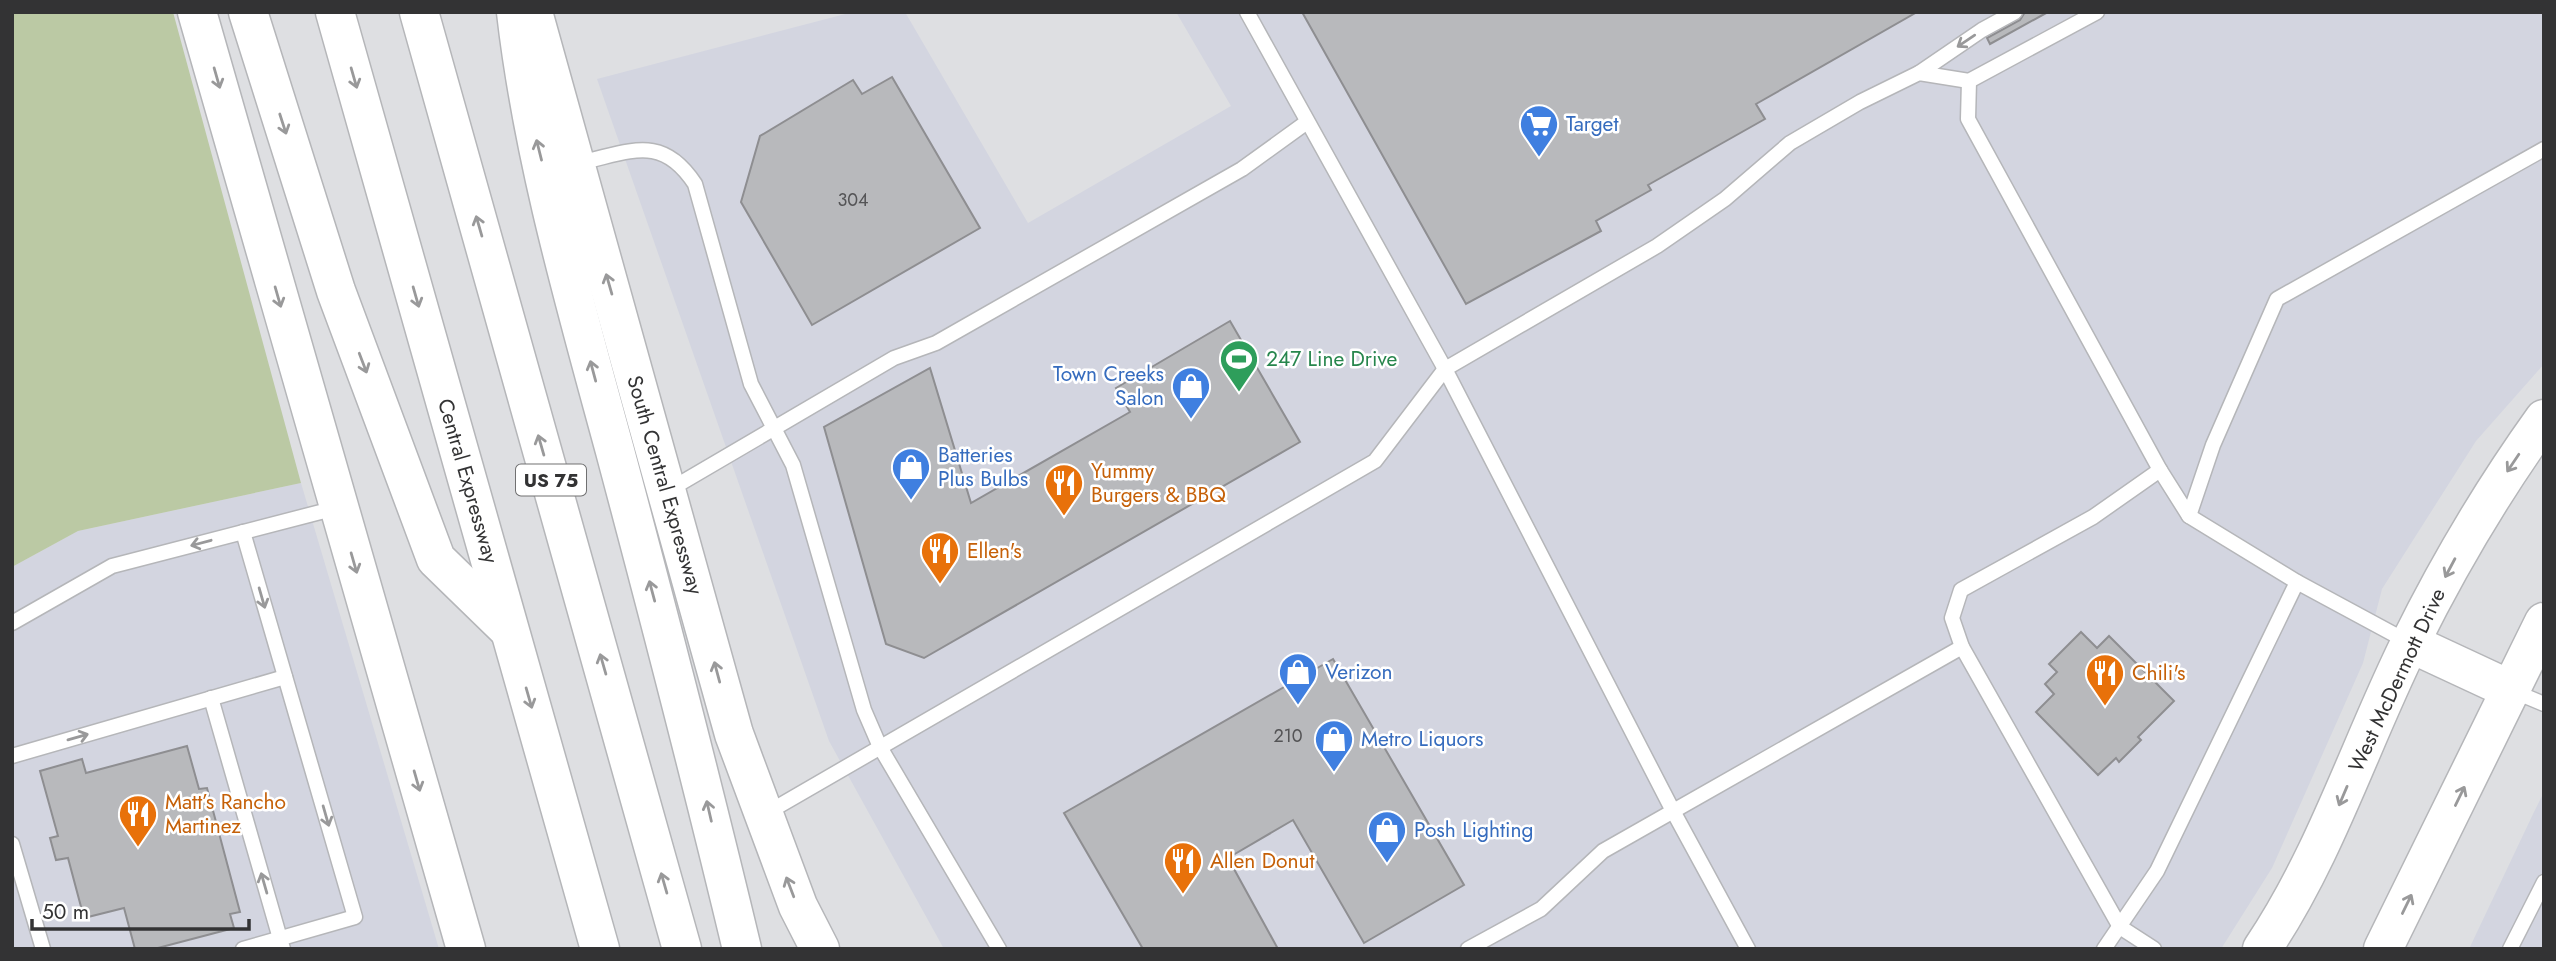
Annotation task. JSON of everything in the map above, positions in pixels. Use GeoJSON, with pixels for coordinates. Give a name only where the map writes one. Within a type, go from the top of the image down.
{"type":"FeatureCollection","features":[{"type":"Feature","properties":{"kind":"main road"},"geometry":{"type":"LineString","coordinates":[[197,12],[466,949]]}},
{"type":"Feature","properties":{"kind":"main road"},"geometry":{"type":"LineString","coordinates":[[248,12],[336,291],[436,559],[511,632]]}},
{"type":"Feature","properties":{"kind":"main road","name":"Central Expressway"},"geometry":{"type":"LineString","coordinates":[[335,12],[600,949]]}},
{"type":"Feature","properties":{"kind":"main road","name":"US 75"},"geometry":{"type":"LineString","coordinates":[[419,12],[682,949]]}},
{"type":"Feature","properties":{"kind":"main road"},"geometry":{"type":"LineString","coordinates":[[516,12],[525,93],[590,360],[698,765],[742,949]]}},
{"type":"Feature","properties":{"kind":"main road","name":"South Central Expressway"},"geometry":{"type":"LineString","coordinates":[[533,12],[734,734],[797,906],[820,949]]}},
{"type":"Feature","properties":{"kind":"main road","name":"West McDermott Drive"},"geometry":{"type":"LineString","coordinates":[[2262,949],[2329,828],[2410,643],[2482,508],[2544,419]]}},
{"type":"Feature","properties":{"kind":"main road"},"geometry":{"type":"LineString","coordinates":[[2383,949],[2527,697],[2544,622]]}},
{"type":"Feature","properties":{"kind":"main road"},"geometry":{"type":"LineString","coordinates":[[2410,643],[2527,697]]}},
{"type":"Feature","properties":{"kind":"lane"},"geometry":{"type":"LineString","coordinates":[[1247,12],[1444,369],[1673,811],[1748,949]]}},
{"type":"Feature","properties":{"kind":"lane"},"geometry":{"type":"LineString","coordinates":[[762,816],[1376,461],[1444,369],[1488,341],[1657,246],[1725,199],[1790,142],[1860,102],[1919,73],[1982,30],[2015,12]]}},
{"type":"Feature","properties":{"kind":"lane"},"geometry":{"type":"LineString","coordinates":[[1919,73],[1969,81],[2097,12]]}},
{"type":"Feature","properties":{"kind":"lane"},"geometry":{"type":"LineString","coordinates":[[1969,81],[1968,119],[2189,516],[2297,582],[2410,643]]}},
{"type":"Feature","properties":{"kind":"lane"},"geometry":{"type":"LineString","coordinates":[[667,491],[773,426],[894,358],[936,343],[1242,169],[1307,122]]}},
{"type":"Feature","properties":{"kind":"lane"},"geometry":{"type":"LineString","coordinates":[[2189,516],[2213,445],[2277,299],[2544,149]]}},
{"type":"Feature","properties":{"kind":"lane"},"geometry":{"type":"LineString","coordinates":[[575,163],[650,150],[667,153],[683,166],[695,184],[751,384],[793,465],[864,710],[880,747],[999,949]]}},
{"type":"Feature","properties":{"kind":"lane"},"geometry":{"type":"LineString","coordinates":[[2154,949],[2120,926],[1962,647],[1952,618],[1961,590],[2093,517],[2161,470]]}},
{"type":"Feature","properties":{"kind":"lane"},"geometry":{"type":"LineString","coordinates":[[12,623],[112,566],[338,508]]}},
{"type":"Feature","properties":{"kind":"lane"},"geometry":{"type":"LineString","coordinates":[[243,532],[355,916],[282,943],[243,949]]}},
{"type":"Feature","properties":{"kind":"lane"},"geometry":{"type":"LineString","coordinates":[[2104,949],[2157,871],[2297,582]]}},
{"type":"Feature","properties":{"kind":"lane"},"geometry":{"type":"LineString","coordinates":[[1468,949],[1541,909],[1602,851],[1962,647]]}},
{"type":"Feature","properties":{"kind":"lane"},"geometry":{"type":"LineString","coordinates":[[12,756],[285,677]]}},
{"type":"Feature","properties":{"kind":"lane"},"geometry":{"type":"LineString","coordinates":[[211,698],[282,943]]}},
{"type":"Feature","properties":{"kind":"lane"},"geometry":{"type":"LineString","coordinates":[[12,844],[43,949]]}},
{"type":"Feature","properties":{"kind":"lane"},"geometry":{"type":"LineString","coordinates":[[2510,949],[2540,903],[2544,882]]}},
{"type":"Feature","properties":{"kind":"shaded area"},"geometry":{"type":"Polygon","coordinates":[[[853,12],[905,12],[1028,223],[1231,106],[1176,12],[2544,12],[2544,364],[2476,441],[2382,589],[2363,663],[2272,868],[2221,949],[944,949],[829,741],[597,79],[853,12]]]}},
{"type":"Feature","properties":{"kind":"shaded area"},"geometry":{"type":"Polygon","coordinates":[[[301,483],[439,949],[12,949],[12,567],[78,531],[301,483]]]}},
{"type":"Feature","properties":{"kind":"shaded area"},"geometry":{"type":"Polygon","coordinates":[[[2544,792],[2544,949],[2469,949],[2534,812],[2544,792]]]}},
{"type":"Feature","properties":{"kind":"green space"},"geometry":{"type":"Polygon","coordinates":[[[12,12],[173,12],[301,483],[78,531],[12,567],[12,12]]]}},
{"type":"Feature","properties":{"kind":"building","name":"Target"},"geometry":{"type":"Polygon","coordinates":[[[1302,12],[1917,12],[1756,104],[1765,119],[1648,185],[1651,190],[1596,221],[1601,231],[1466,304],[1302,12]]]}},
{"type":"Feature","properties":{"kind":"building"},"geometry":{"type":"Polygon","coordinates":[[[2025,12],[2048,12],[1990,44],[1987,38],[2020,20],[2025,12]]]}},
{"type":"Feature","properties":{"kind":"building"},"geometry":{"type":"Polygon","coordinates":[[[892,77],[980,228],[812,325],[741,202],[760,136],[853,80],[862,94],[892,77]]]}},
{"type":"Feature","properties":{"kind":"building"},"geometry":{"type":"Polygon","coordinates":[[[1230,321],[1300,442],[924,658],[886,644],[824,427],[930,368],[971,503],[1130,412],[1116,388],[1230,321]]]}},
{"type":"Feature","properties":{"kind":"building","name":"Chili's"},"geometry":{"type":"Polygon","coordinates":[[[2081,632],[2097,648],[2109,636],[2174,701],[2138,737],[2141,740],[2119,762],[2116,758],[2098,775],[2036,712],[2054,694],[2045,684],[2057,672],[2049,664],[2081,632]]]}},
{"type":"Feature","properties":{"kind":"building"},"geometry":{"type":"Polygon","coordinates":[[[1333,659],[1464,885],[1364,943],[1293,820],[1228,858],[1278,949],[1143,949],[1064,813],[1333,659]]]}},
{"type":"Feature","properties":{"kind":"building","name":"Matt’s Rancho Martinez"},"geometry":{"type":"Polygon","coordinates":[[[187,746],[199,789],[207,788],[240,912],[230,914],[234,928],[154,949],[135,949],[124,908],[84,918],[68,858],[56,860],[50,838],[58,836],[40,771],[82,759],[86,773],[187,746]]]}},
{"type":"Feature","properties":{"kind":"place","name":"Target"},"geometry":{"type":"Point","coordinates":[1539,158]}},
{"type":"Feature","properties":{"kind":"place","name":"247 Line Drive"},"geometry":{"type":"Point","coordinates":[1239,393]}},
{"type":"Feature","properties":{"kind":"place","name":"Town Creeks Salon"},"geometry":{"type":"Point","coordinates":[1191,420]}},
{"type":"Feature","properties":{"kind":"place","name":"Batteries Plus Bulbs"},"geometry":{"type":"Point","coordinates":[911,501]}},
{"type":"Feature","properties":{"kind":"place","name":"Yummy Burgers & BBQ"},"geometry":{"type":"Point","coordinates":[1064,517]}},
{"type":"Feature","properties":{"kind":"place","name":"Ellen's"},"geometry":{"type":"Point","coordinates":[940,585]}},
{"type":"Feature","properties":{"kind":"place","name":"Verizon"},"geometry":{"type":"Point","coordinates":[1298,706]}},
{"type":"Feature","properties":{"kind":"place","name":"Chili's"},"geometry":{"type":"Point","coordinates":[2105,707]}},
{"type":"Feature","properties":{"kind":"place","name":"Metro Liquors"},"geometry":{"type":"Point","coordinates":[1334,773]}},
{"type":"Feature","properties":{"kind":"place","name":"Matt’s Rancho Martinez"},"geometry":{"type":"Point","coordinates":[138,848]}},
{"type":"Feature","properties":{"kind":"place","name":"Posh Lighting"},"geometry":{"type":"Point","coordinates":[1387,864]}},
{"type":"Feature","properties":{"kind":"place","name":"Allen Donut"},"geometry":{"type":"Point","coordinates":[1183,895]}}]}
